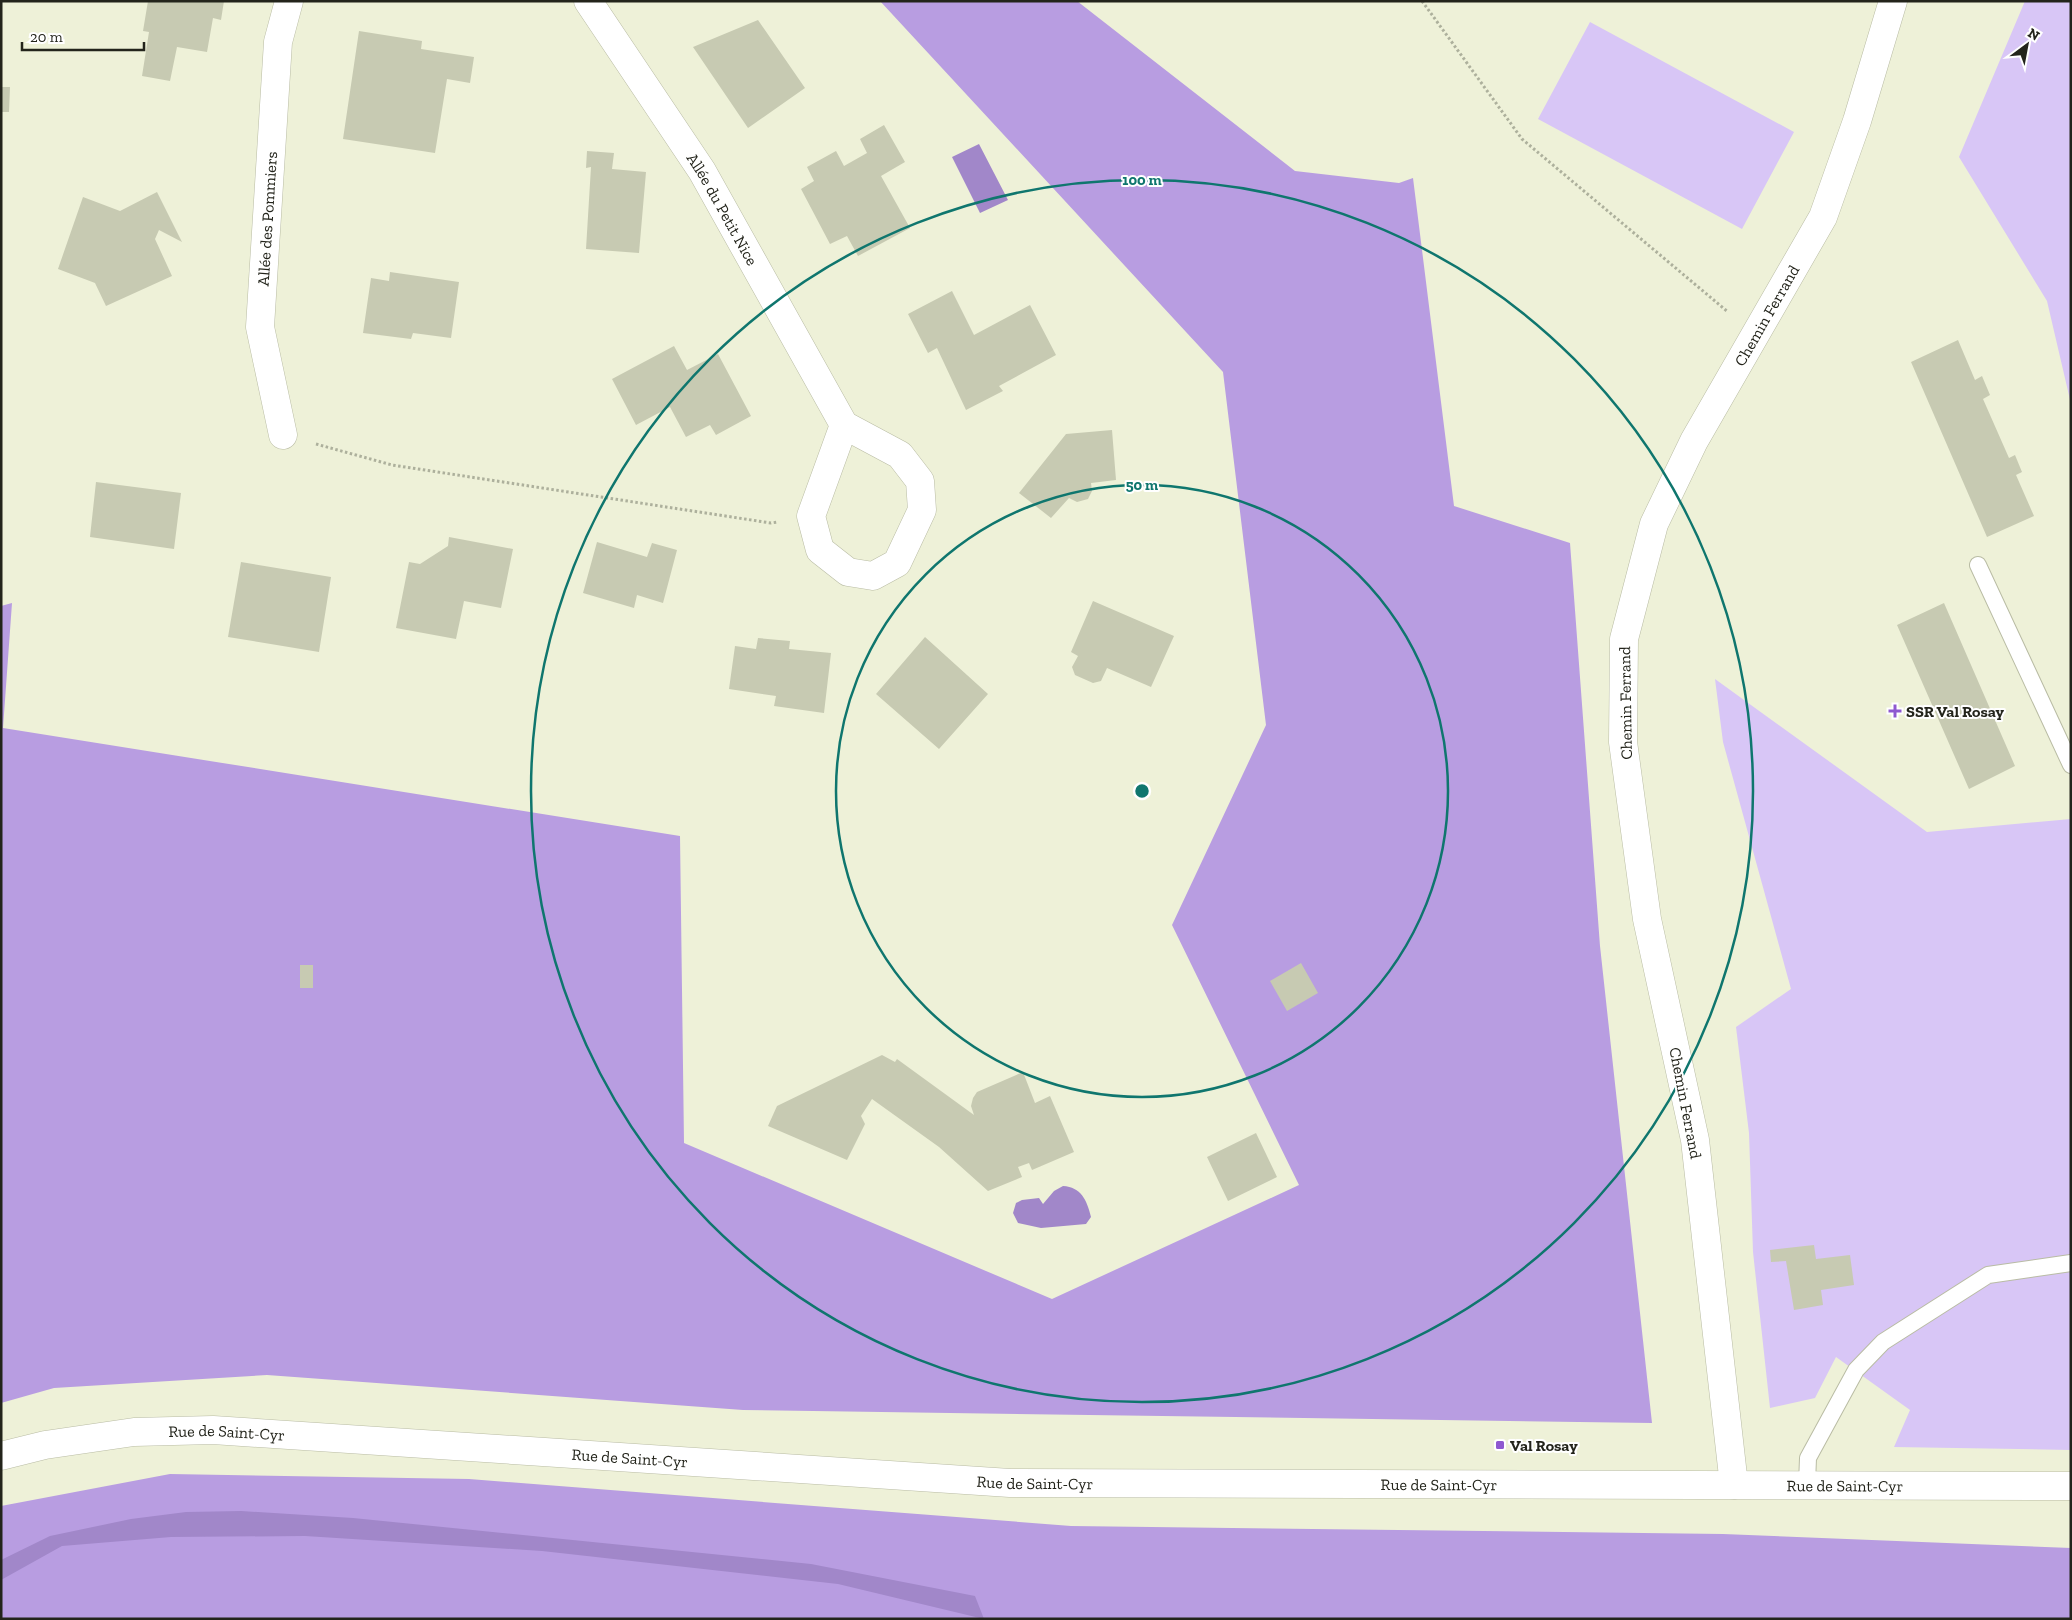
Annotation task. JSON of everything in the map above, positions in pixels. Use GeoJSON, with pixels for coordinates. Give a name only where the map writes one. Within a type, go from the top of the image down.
{"type":"FeatureCollection","features":[{"type":"Feature","properties":{"kind":"street","name":"Allée des Pommiers"},"geometry":{"type":"LineString","coordinates":[[284,435],[260,327],[278,42],[289,1]]}},
{"type":"Feature","properties":{"kind":"street","name":"Allée du Petit Nice"},"geometry":{"type":"LineString","coordinates":[[588,1],[702,171],[844,425]]}},
{"type":"Feature","properties":{"kind":"street","name":"Chemin Ferrand"},"geometry":{"type":"LineString","coordinates":[[1734,1485],[1695,1140],[1647,919],[1623,742],[1624,639],[1654,524],[1694,441],[1824,217],[1857,121],[1893,1]]}},
{"type":"Feature","properties":{"kind":"street"},"geometry":{"type":"LineString","coordinates":[[844,425],[900,455],[920,481],[922,510],[896,563],[873,576],[848,572],[820,550],[811,516],[844,425]]}},
{"type":"Feature","properties":{"kind":"street","name":"Rue de Saint-Cyr"},"geometry":{"type":"LineString","coordinates":[[1,1456],[45,1445],[134,1432],[214,1430],[1010,1483],[2071,1486]]}},
{"type":"Feature","properties":{"kind":"lane"},"geometry":{"type":"LineString","coordinates":[[1978,565],[2071,764]]}},
{"type":"Feature","properties":{"kind":"lane"},"geometry":{"type":"LineString","coordinates":[[1807,1484],[1808,1458],[1856,1370],[1883,1342],[1988,1275],[2071,1263]]}},
{"type":"Feature","properties":{"kind":"path"},"geometry":{"type":"LineString","coordinates":[[1422,1],[1522,139],[1756,334]]}},
{"type":"Feature","properties":{"kind":"path"},"geometry":{"type":"LineString","coordinates":[[284,435],[392,464],[771,523],[811,516]]}},
{"type":"Feature","properties":{"kind":"shaded area"},"geometry":{"type":"Polygon","coordinates":[[[880,1],[1077,1],[1295,171],[1399,183],[1413,178],[1454,506],[1570,543],[1600,946],[1652,1423],[743,1410],[267,1375],[54,1388],[1,1403],[1,606],[12,603],[3,728],[680,836],[684,1143],[1052,1299],[1299,1185],[1172,925],[1266,725],[1223,372],[880,1]]]}},
{"type":"Feature","properties":{"kind":"shaded area"},"geometry":{"type":"Polygon","coordinates":[[[2025,1],[2071,1],[2071,404],[2047,301],[1959,157],[2025,1]]]}},
{"type":"Feature","properties":{"kind":"shaded area"},"geometry":{"type":"Polygon","coordinates":[[[1590,22],[1794,132],[1742,229],[1538,119],[1590,22]]]}},
{"type":"Feature","properties":{"kind":"shaded area"},"geometry":{"type":"Polygon","coordinates":[[[979,144],[1008,200],[980,213],[952,157],[979,144]]]}},
{"type":"Feature","properties":{"kind":"shaded area"},"geometry":{"type":"Polygon","coordinates":[[[1715,679],[1927,832],[2071,819],[2071,1450],[1894,1447],[1910,1410],[1836,1357],[1815,1398],[1770,1408],[1753,1252],[1749,1133],[1736,1027],[1791,989],[1723,742],[1715,679]]]}},
{"type":"Feature","properties":{"kind":"shaded area"},"geometry":{"type":"Polygon","coordinates":[[[1063,1186],[1079,1192],[1085,1200],[1091,1217],[1086,1224],[1041,1228],[1018,1223],[1013,1213],[1016,1203],[1022,1200],[1039,1198],[1043,1204],[1054,1191],[1063,1186]]]}},
{"type":"Feature","properties":{"kind":"shaded area"},"geometry":{"type":"Polygon","coordinates":[[[170,1474],[469,1479],[1071,1526],[1723,1534],[2071,1548],[2071,1619],[1,1619],[1,1506],[170,1474]]]}},
{"type":"Feature","properties":{"kind":"shaded area"},"geometry":{"type":"Polygon","coordinates":[[[241,1511],[353,1518],[811,1564],[975,1596],[984,1619],[838,1584],[542,1551],[305,1536],[171,1537],[62,1546],[1,1580],[1,1560],[50,1536],[131,1519],[186,1512],[241,1511]]]}},
{"type":"Feature","properties":{"kind":"building"},"geometry":{"type":"Polygon","coordinates":[[[148,1],[224,1],[221,20],[213,18],[207,52],[177,47],[170,81],[142,76],[149,32],[143,31],[148,1]]]}},
{"type":"Feature","properties":{"kind":"building"},"geometry":{"type":"Polygon","coordinates":[[[758,20],[805,88],[748,128],[693,47],[758,20]]]}},
{"type":"Feature","properties":{"kind":"building"},"geometry":{"type":"Polygon","coordinates":[[[359,31],[422,41],[421,49],[474,57],[470,83],[447,79],[435,153],[343,139],[359,31]]]}},
{"type":"Feature","properties":{"kind":"building"},"geometry":{"type":"Polygon","coordinates":[[[1,87],[10,87],[9,112],[1,112],[1,87]]]}},
{"type":"Feature","properties":{"kind":"building"},"geometry":{"type":"Polygon","coordinates":[[[884,125],[905,162],[881,176],[910,228],[858,256],[847,236],[830,244],[801,189],[814,181],[807,167],[836,151],[844,166],[867,153],[860,139],[884,125]]]}},
{"type":"Feature","properties":{"kind":"building"},"geometry":{"type":"Polygon","coordinates":[[[587,151],[614,153],[612,169],[646,172],[639,253],[586,249],[591,167],[586,168],[587,151]]]}},
{"type":"Feature","properties":{"kind":"building"},"geometry":{"type":"Polygon","coordinates":[[[157,192],[182,242],[159,230],[155,239],[172,276],[106,306],[95,283],[58,269],[83,197],[120,211],[157,192]]]}},
{"type":"Feature","properties":{"kind":"building"},"geometry":{"type":"Polygon","coordinates":[[[390,272],[459,282],[451,338],[413,333],[411,339],[363,333],[371,278],[389,281],[390,272]]]}},
{"type":"Feature","properties":{"kind":"building"},"geometry":{"type":"Polygon","coordinates":[[[952,291],[974,335],[1030,305],[1056,355],[999,386],[1003,391],[966,410],[937,348],[928,353],[908,314],[952,291]]]}},
{"type":"Feature","properties":{"kind":"building"},"geometry":{"type":"Polygon","coordinates":[[[1958,340],[1975,380],[1982,376],[1990,395],[1983,399],[2009,458],[2015,455],[2022,472],[2016,475],[2034,516],[1987,537],[1911,362],[1958,340]]]}},
{"type":"Feature","properties":{"kind":"building"},"geometry":{"type":"Polygon","coordinates":[[[674,346],[687,370],[718,354],[751,416],[716,435],[710,425],[686,437],[670,407],[636,425],[612,379],[674,346]]]}},
{"type":"Feature","properties":{"kind":"building"},"geometry":{"type":"Polygon","coordinates":[[[1112,430],[1116,480],[1091,483],[1092,491],[1088,499],[1077,502],[1069,498],[1051,518],[1019,493],[1066,434],[1112,430]]]}},
{"type":"Feature","properties":{"kind":"building"},"geometry":{"type":"Polygon","coordinates":[[[96,482],[181,493],[174,549],[90,537],[96,482]]]}},
{"type":"Feature","properties":{"kind":"building"},"geometry":{"type":"Polygon","coordinates":[[[449,537],[513,549],[501,608],[464,601],[456,639],[396,628],[409,562],[420,564],[448,546],[449,537]]]}},
{"type":"Feature","properties":{"kind":"building"},"geometry":{"type":"Polygon","coordinates":[[[597,542],[647,557],[652,543],[677,550],[663,603],[637,595],[634,608],[583,593],[597,542]]]}},
{"type":"Feature","properties":{"kind":"building"},"geometry":{"type":"Polygon","coordinates":[[[241,562],[331,577],[319,652],[228,637],[241,562]]]}},
{"type":"Feature","properties":{"kind":"building"},"geometry":{"type":"Polygon","coordinates":[[[1093,601],[1174,636],[1151,687],[1107,668],[1101,681],[1093,683],[1075,675],[1072,667],[1078,656],[1071,652],[1093,601]]]}},
{"type":"Feature","properties":{"kind":"building"},"geometry":{"type":"Polygon","coordinates":[[[1944,603],[2015,766],[1969,789],[1897,625],[1944,603]]]}},
{"type":"Feature","properties":{"kind":"building"},"geometry":{"type":"Polygon","coordinates":[[[925,637],[988,694],[939,749],[876,694],[925,637]]]}},
{"type":"Feature","properties":{"kind":"building"},"geometry":{"type":"Polygon","coordinates":[[[758,638],[790,641],[789,649],[831,653],[824,713],[774,706],[776,696],[729,689],[735,646],[756,649],[758,638]]]}},
{"type":"Feature","properties":{"kind":"building"},"geometry":{"type":"Polygon","coordinates":[[[1301,963],[1318,993],[1287,1011],[1270,981],[1301,963]]]}},
{"type":"Feature","properties":{"kind":"building"},"geometry":{"type":"Polygon","coordinates":[[[300,965],[313,965],[313,988],[300,988],[300,965]]]}},
{"type":"Feature","properties":{"kind":"building"},"geometry":{"type":"Polygon","coordinates":[[[882,1055],[895,1062],[897,1059],[974,1115],[971,1106],[977,1092],[1023,1072],[1035,1103],[1050,1096],[1074,1152],[1032,1170],[1029,1163],[1018,1167],[1022,1177],[988,1191],[939,1147],[872,1099],[861,1116],[865,1124],[847,1160],[768,1126],[777,1106],[882,1055]]]}},
{"type":"Feature","properties":{"kind":"building"},"geometry":{"type":"Polygon","coordinates":[[[1256,1133],[1277,1177],[1228,1201],[1207,1157],[1256,1133]]]}},
{"type":"Feature","properties":{"kind":"building"},"geometry":{"type":"Polygon","coordinates":[[[1814,1245],[1816,1259],[1850,1255],[1854,1285],[1821,1290],[1823,1305],[1794,1310],[1786,1261],[1771,1262],[1770,1250],[1814,1245]]]}},
{"type":"Feature","properties":{"kind":"place","name":"SSR Val Rosay"},"geometry":{"type":"Point","coordinates":[1895,711]}},
{"type":"Feature","properties":{"kind":"place","name":"Val Rosay"},"geometry":{"type":"Point","coordinates":[1500,1445]}}]}
